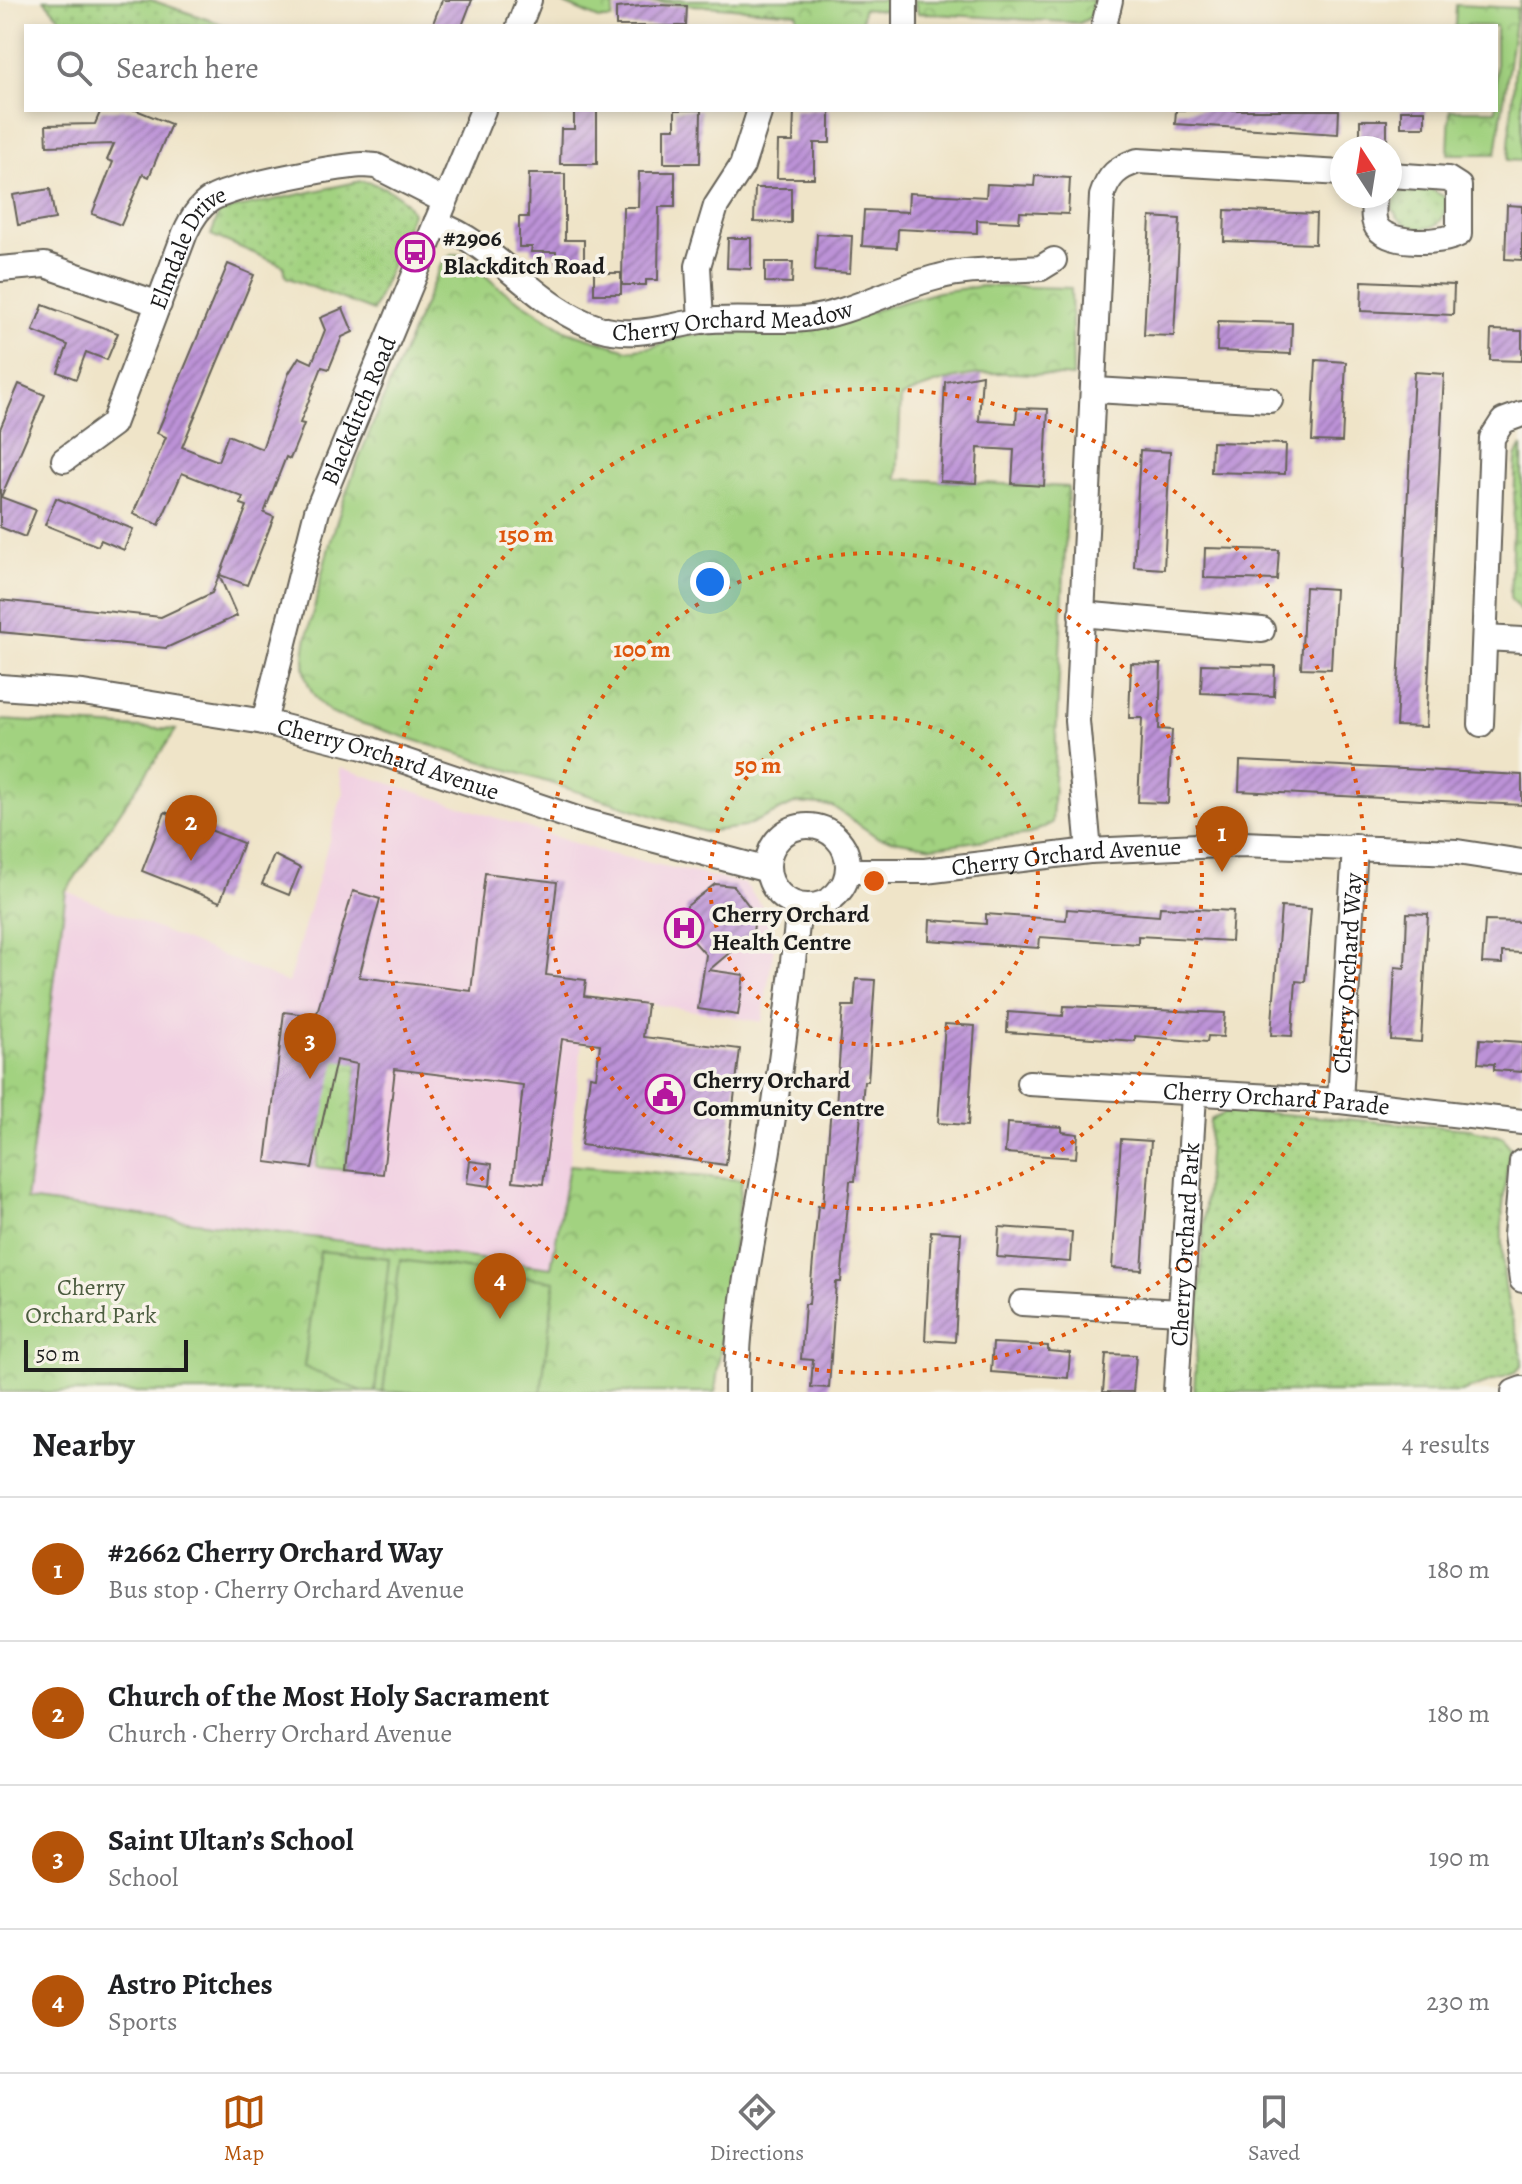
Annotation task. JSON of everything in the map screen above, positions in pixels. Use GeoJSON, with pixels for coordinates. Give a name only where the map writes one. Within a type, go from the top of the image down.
{"type":"FeatureCollection","features":[{"type":"Feature","properties":{"kind":"street"},"geometry":{"type":"LineString","coordinates":[[520,24],[529,0]]}},
{"type":"Feature","properties":{"kind":"street"},"geometry":{"type":"LineString","coordinates":[[905,0],[905,24]]}},
{"type":"Feature","properties":{"kind":"street"},"geometry":{"type":"LineString","coordinates":[[1104,24],[1110,0]]}},
{"type":"Feature","properties":{"kind":"street","name":"Blackditch Road"},"geometry":{"type":"LineString","coordinates":[[264,722],[317,511],[482,112]]}},
{"type":"Feature","properties":{"kind":"street"},"geometry":{"type":"LineString","coordinates":[[701,321],[696,282],[698,266],[716,206],[742,166],[759,112]]}},
{"type":"Feature","properties":{"kind":"street"},"geometry":{"type":"LineString","coordinates":[[1089,851],[1077,721],[1102,196],[1107,180],[1124,165],[1138,161],[1330,172]]}},
{"type":"Feature","properties":{"kind":"street","name":"Elmdale Drive"},"geometry":{"type":"LineString","coordinates":[[64,460],[113,424],[191,221],[198,210],[218,196],[306,175],[370,165],[441,212]]}},
{"type":"Feature","properties":{"kind":"street"},"geometry":{"type":"LineString","coordinates":[[1374,208],[1374,222],[1382,233],[1398,239],[1448,241],[1459,234],[1459,186],[1448,179],[1402,176]]}},
{"type":"Feature","properties":{"kind":"street","name":"Cherry Orchard Meadow"},"geometry":{"type":"LineString","coordinates":[[441,212],[540,297],[595,327],[624,334],[701,321],[805,319],[849,308],[938,277],[1041,268],[1054,260]]}},
{"type":"Feature","properties":{"kind":"street"},"geometry":{"type":"LineString","coordinates":[[0,269],[45,265],[159,304]]}},
{"type":"Feature","properties":{"kind":"street"},"geometry":{"type":"LineString","coordinates":[[1095,390],[1270,400]]}},
{"type":"Feature","properties":{"kind":"street"},"geometry":{"type":"LineString","coordinates":[[1481,724],[1492,438],[1503,421],[1522,414]]}},
{"type":"Feature","properties":{"kind":"street"},"geometry":{"type":"LineString","coordinates":[[1081,614],[1262,630]]}},
{"type":"Feature","properties":{"kind":"street"},"geometry":{"type":"LineString","coordinates":[[1485,638],[1522,640]]}},
{"type":"Feature","properties":{"kind":"street","name":"Cherry Orchard Avenue"},"geometry":{"type":"LineString","coordinates":[[0,687],[83,693],[264,722],[363,747],[580,820],[768,870]]}},
{"type":"Feature","properties":{"kind":"street"},"geometry":{"type":"LineString","coordinates":[[809,826],[831,832],[842,843],[849,871],[840,891],[829,901],[799,906],[783,898],[773,886],[768,870],[771,848],[784,833],[809,826]]}},
{"type":"Feature","properties":{"kind":"street","name":"Cherry Orchard Avenue"},"geometry":{"type":"LineString","coordinates":[[849,871],[940,869],[1089,851],[1242,844],[1457,852],[1522,862]]}},
{"type":"Feature","properties":{"kind":"street","name":"Cherry Orchard Way"},"geometry":{"type":"LineString","coordinates":[[1340,1101],[1355,846]]}},
{"type":"Feature","properties":{"kind":"street"},"geometry":{"type":"LineString","coordinates":[[737,1392],[737,1337],[745,1267],[770,1139],[799,906]]}},
{"type":"Feature","properties":{"kind":"street","name":"Cherry Orchard Parade"},"geometry":{"type":"LineString","coordinates":[[1029,1083],[1194,1095],[1340,1101],[1522,1122]]}},
{"type":"Feature","properties":{"kind":"street","name":"Cherry Orchard Park"},"geometry":{"type":"LineString","coordinates":[[1176,1392],[1194,1095]]}},
{"type":"Feature","properties":{"kind":"street"},"geometry":{"type":"LineString","coordinates":[[1522,1162],[1516,1235],[1522,1280]]}},
{"type":"Feature","properties":{"kind":"street"},"geometry":{"type":"LineString","coordinates":[[1022,1303],[1180,1312]]}},
{"type":"Feature","properties":{"kind":"street"},"geometry":{"type":"LineString","coordinates":[[1514,1392],[1522,1389]]}},
{"type":"Feature","properties":{"kind":"shaded area"},"geometry":{"type":"Polygon","coordinates":[[[339,767],[605,853],[745,884],[769,916],[775,940],[762,1022],[587,993],[569,1165],[552,1268],[26,1200],[66,891],[288,983],[343,792],[339,767]]]}},
{"type":"Feature","properties":{"kind":"green space"},"geometry":{"type":"Polygon","coordinates":[[[44,0],[151,0],[221,24],[65,24],[44,0]]]}},
{"type":"Feature","properties":{"kind":"green space"},"geometry":{"type":"Polygon","coordinates":[[[555,0],[895,0],[890,11],[863,9],[861,24],[797,24],[797,13],[654,2],[614,5],[612,19],[599,19],[555,0]]]}},
{"type":"Feature","properties":{"kind":"green space"},"geometry":{"type":"Polygon","coordinates":[[[914,0],[1093,0],[1091,17],[1080,23],[918,13],[914,0]]]}},
{"type":"Feature","properties":{"kind":"green space"},"geometry":{"type":"Polygon","coordinates":[[[1522,0],[1522,161],[1508,160],[1522,0]]]}},
{"type":"Feature","properties":{"kind":"green space"},"geometry":{"type":"Polygon","coordinates":[[[1456,5],[1517,8],[1496,154],[1448,154],[1450,112],[1498,112],[1498,24],[1455,24],[1456,5]]]}},
{"type":"Feature","properties":{"kind":"green space"},"geometry":{"type":"Polygon","coordinates":[[[361,181],[391,191],[404,201],[412,213],[373,311],[286,277],[284,266],[211,235],[219,213],[227,210],[361,181]]]}},
{"type":"Feature","properties":{"kind":"green space"},"geometry":{"type":"Polygon","coordinates":[[[1408,189],[1432,190],[1445,197],[1442,220],[1425,228],[1406,224],[1397,217],[1393,208],[1402,208],[1402,192],[1408,189]]]}},
{"type":"Feature","properties":{"kind":"green space"},"geometry":{"type":"Polygon","coordinates":[[[452,254],[463,255],[498,287],[567,331],[627,350],[652,347],[688,335],[806,330],[938,292],[982,286],[1071,288],[1073,377],[1005,373],[967,376],[901,397],[897,479],[1068,487],[1052,823],[1030,834],[933,847],[877,837],[832,806],[796,803],[744,827],[705,832],[335,715],[322,705],[309,684],[304,660],[326,556],[371,429],[441,264],[452,254]]]}},
{"type":"Feature","properties":{"kind":"green space"},"geometry":{"type":"Polygon","coordinates":[[[1522,446],[1522,614],[1510,598],[1516,457],[1522,446]]]}},
{"type":"Feature","properties":{"kind":"green space","name":"Cherry Orchard Park"},"geometry":{"type":"Polygon","coordinates":[[[0,720],[176,730],[66,891],[26,1200],[551,1268],[569,1165],[742,1180],[715,1392],[0,1392],[0,720]]]}},
{"type":"Feature","properties":{"kind":"green space"},"geometry":{"type":"Polygon","coordinates":[[[333,1030],[358,1058],[345,1170],[316,1167],[333,1030]]]}},
{"type":"Feature","properties":{"kind":"green space"},"geometry":{"type":"Polygon","coordinates":[[[1231,1110],[1469,1129],[1503,1137],[1510,1148],[1503,1204],[1503,1260],[1507,1298],[1522,1365],[1515,1373],[1461,1392],[1194,1392],[1210,1120],[1231,1110]]]}},
{"type":"Feature","properties":{"kind":"green space"},"geometry":{"type":"Polygon","coordinates":[[[320,1251],[389,1258],[375,1392],[363,1392],[304,1367],[320,1251]]]}},
{"type":"Feature","properties":{"kind":"green space"},"geometry":{"type":"Polygon","coordinates":[[[400,1260],[555,1281],[541,1392],[383,1392],[400,1260]]]}},
{"type":"Feature","properties":{"kind":"building"},"geometry":{"type":"Polygon","coordinates":[[[442,0],[472,0],[463,24],[433,24],[442,0]]]}},
{"type":"Feature","properties":{"kind":"building"},"geometry":{"type":"Polygon","coordinates":[[[687,6],[686,24],[616,24],[616,8],[687,6]]]}},
{"type":"Feature","properties":{"kind":"building"},"geometry":{"type":"Polygon","coordinates":[[[100,112],[141,112],[171,124],[149,177],[143,174],[121,225],[92,214],[113,162],[107,160],[114,144],[47,146],[46,125],[95,124],[100,112]]]}},
{"type":"Feature","properties":{"kind":"building"},"geometry":{"type":"Polygon","coordinates":[[[574,112],[597,112],[597,164],[560,164],[561,129],[574,129],[574,112]]]}},
{"type":"Feature","properties":{"kind":"building"},"geometry":{"type":"Polygon","coordinates":[[[675,112],[701,112],[700,163],[664,163],[664,128],[675,128],[675,112]]]}},
{"type":"Feature","properties":{"kind":"building"},"geometry":{"type":"Polygon","coordinates":[[[794,112],[830,112],[830,143],[814,143],[814,178],[777,178],[778,142],[793,142],[794,112]]]}},
{"type":"Feature","properties":{"kind":"building"},"geometry":{"type":"Polygon","coordinates":[[[1176,112],[1339,112],[1338,134],[1175,124],[1176,112]]]}},
{"type":"Feature","properties":{"kind":"building"},"geometry":{"type":"Polygon","coordinates":[[[1401,112],[1425,112],[1425,127],[1401,127],[1401,112]]]}},
{"type":"Feature","properties":{"kind":"building"},"geometry":{"type":"Polygon","coordinates":[[[1360,120],[1387,120],[1387,136],[1360,136],[1360,120]]]}},
{"type":"Feature","properties":{"kind":"building"},"geometry":{"type":"Polygon","coordinates":[[[639,172],[675,172],[675,207],[659,207],[658,280],[646,280],[646,285],[622,285],[623,207],[638,207],[639,172]]]}},
{"type":"Feature","properties":{"kind":"building"},"geometry":{"type":"Polygon","coordinates":[[[529,174],[565,174],[565,240],[584,240],[584,261],[556,261],[556,252],[531,252],[532,247],[519,247],[519,217],[528,217],[529,174]]]}},
{"type":"Feature","properties":{"kind":"building"},"geometry":{"type":"Polygon","coordinates":[[[1035,176],[1070,178],[1068,214],[1020,212],[1019,222],[977,220],[977,233],[898,229],[897,248],[862,246],[864,210],[908,212],[909,193],[986,197],[987,184],[1034,186],[1035,176]]]}},
{"type":"Feature","properties":{"kind":"building"},"geometry":{"type":"Polygon","coordinates":[[[755,188],[791,188],[791,223],[754,222],[755,188]]]}},
{"type":"Feature","properties":{"kind":"building"},"geometry":{"type":"Polygon","coordinates":[[[50,189],[55,219],[18,225],[13,195],[50,189]]]}},
{"type":"Feature","properties":{"kind":"building"},"geometry":{"type":"Polygon","coordinates":[[[1507,205],[1522,206],[1522,260],[1505,259],[1507,205]]]}},
{"type":"Feature","properties":{"kind":"building"},"geometry":{"type":"Polygon","coordinates":[[[1225,210],[1316,214],[1315,244],[1224,241],[1225,210]]]}},
{"type":"Feature","properties":{"kind":"building"},"geometry":{"type":"Polygon","coordinates":[[[1150,217],[1180,219],[1174,336],[1144,335],[1150,217]]]}},
{"type":"Feature","properties":{"kind":"building"},"geometry":{"type":"Polygon","coordinates":[[[817,234],[852,236],[850,273],[815,271],[817,234]]]}},
{"type":"Feature","properties":{"kind":"building"},"geometry":{"type":"Polygon","coordinates":[[[728,238],[751,238],[751,269],[727,268],[728,238]]]}},
{"type":"Feature","properties":{"kind":"building"},"geometry":{"type":"Polygon","coordinates":[[[765,262],[793,262],[792,283],[765,282],[765,262]]]}},
{"type":"Feature","properties":{"kind":"building"},"geometry":{"type":"Polygon","coordinates":[[[228,264],[254,275],[182,447],[218,461],[228,435],[262,449],[289,373],[299,357],[312,363],[325,330],[320,318],[343,308],[353,332],[342,337],[329,369],[322,367],[300,423],[304,424],[297,442],[290,459],[286,457],[264,513],[274,517],[247,585],[220,575],[247,506],[241,504],[243,497],[182,473],[159,525],[133,514],[166,437],[157,433],[228,264]]]}},
{"type":"Feature","properties":{"kind":"building"},"geometry":{"type":"Polygon","coordinates":[[[594,273],[621,273],[621,294],[594,294],[594,273]]]}},
{"type":"Feature","properties":{"kind":"building"},"geometry":{"type":"Polygon","coordinates":[[[1362,281],[1454,285],[1453,315],[1361,311],[1362,281]]]}},
{"type":"Feature","properties":{"kind":"building"},"geometry":{"type":"Polygon","coordinates":[[[43,305],[118,333],[107,360],[86,352],[76,379],[58,372],[68,345],[33,331],[43,305]]]}},
{"type":"Feature","properties":{"kind":"building"},"geometry":{"type":"Polygon","coordinates":[[[1218,321],[1292,323],[1291,354],[1217,351],[1218,321]]]}},
{"type":"Feature","properties":{"kind":"building"},"geometry":{"type":"Polygon","coordinates":[[[1491,330],[1522,331],[1522,361],[1490,360],[1491,330]]]}},
{"type":"Feature","properties":{"kind":"building"},"geometry":{"type":"Polygon","coordinates":[[[1316,360],[1346,362],[1342,442],[1312,441],[1316,360]]]}},
{"type":"Feature","properties":{"kind":"building"},"geometry":{"type":"Polygon","coordinates":[[[1414,372],[1444,374],[1426,727],[1396,726],[1414,372]]]}},
{"type":"Feature","properties":{"kind":"building"},"geometry":{"type":"Polygon","coordinates":[[[982,375],[979,421],[1016,423],[1017,408],[1048,409],[1044,486],[1012,484],[1014,450],[978,448],[976,483],[940,481],[945,382],[982,375]]]}},
{"type":"Feature","properties":{"kind":"building"},"geometry":{"type":"Polygon","coordinates":[[[19,384],[45,395],[1,497],[36,510],[25,537],[0,527],[0,429],[19,384]]]}},
{"type":"Feature","properties":{"kind":"building"},"geometry":{"type":"Polygon","coordinates":[[[1212,442],[1286,444],[1285,474],[1211,472],[1212,442]]]}},
{"type":"Feature","properties":{"kind":"building"},"geometry":{"type":"Polygon","coordinates":[[[1140,450],[1170,452],[1164,569],[1134,567],[1140,450]]]}},
{"type":"Feature","properties":{"kind":"building"},"geometry":{"type":"Polygon","coordinates":[[[56,498],[133,529],[124,550],[101,540],[98,546],[45,525],[56,498]]]}},
{"type":"Feature","properties":{"kind":"building"},"geometry":{"type":"Polygon","coordinates":[[[1205,548],[1279,550],[1277,580],[1204,578],[1205,548]]]}},
{"type":"Feature","properties":{"kind":"building"},"geometry":{"type":"Polygon","coordinates":[[[219,575],[237,616],[166,648],[0,632],[0,600],[161,617],[212,593],[219,575]]]}},
{"type":"Feature","properties":{"kind":"building"},"geometry":{"type":"Polygon","coordinates":[[[1305,587],[1335,589],[1331,669],[1301,668],[1305,587]]]}},
{"type":"Feature","properties":{"kind":"building"},"geometry":{"type":"Polygon","coordinates":[[[1131,663],[1161,664],[1159,729],[1172,730],[1168,803],[1138,802],[1142,718],[1129,718],[1131,663]]]}},
{"type":"Feature","properties":{"kind":"building"},"geometry":{"type":"Polygon","coordinates":[[[1202,664],[1275,666],[1274,696],[1201,693],[1202,664]]]}},
{"type":"Feature","properties":{"kind":"building"},"geometry":{"type":"Polygon","coordinates":[[[1240,761],[1522,775],[1522,805],[1239,791],[1240,761]]]}},
{"type":"Feature","properties":{"kind":"building"},"geometry":{"type":"Polygon","coordinates":[[[165,812],[243,843],[220,902],[142,871],[165,812]]]}},
{"type":"Feature","properties":{"kind":"building"},"geometry":{"type":"Polygon","coordinates":[[[274,855],[300,868],[289,895],[262,884],[274,855]]]}},
{"type":"Feature","properties":{"kind":"building"},"geometry":{"type":"Polygon","coordinates":[[[485,873],[557,882],[546,975],[586,980],[584,996],[647,1004],[643,1037],[740,1049],[726,1165],[581,1145],[590,1076],[596,1077],[600,1044],[562,1039],[543,1184],[513,1181],[523,1085],[395,1069],[383,1174],[345,1170],[357,1064],[336,1060],[312,1168],[266,1162],[284,1012],[316,1016],[353,891],[380,899],[359,977],[471,991],[485,873]]]}},
{"type":"Feature","properties":{"kind":"building"},"geometry":{"type":"Polygon","coordinates":[[[715,884],[734,886],[755,914],[753,933],[709,970],[744,975],[738,1015],[698,1009],[706,955],[682,928],[687,906],[715,884]]]}},
{"type":"Feature","properties":{"kind":"building"},"geometry":{"type":"Polygon","coordinates":[[[1160,907],[1233,911],[1231,941],[1138,936],[1138,944],[1040,937],[1039,948],[929,940],[930,920],[986,924],[986,914],[1066,920],[1067,909],[1159,916],[1160,907]]]}},
{"type":"Feature","properties":{"kind":"building"},"geometry":{"type":"Polygon","coordinates":[[[1281,907],[1311,909],[1305,982],[1296,981],[1292,1036],[1271,1035],[1281,907]]]}},
{"type":"Feature","properties":{"kind":"building"},"geometry":{"type":"Polygon","coordinates":[[[1407,913],[1428,914],[1421,1042],[1391,1040],[1395,967],[1405,968],[1407,913]]]}},
{"type":"Feature","properties":{"kind":"building"},"geometry":{"type":"Polygon","coordinates":[[[1485,921],[1522,922],[1522,953],[1502,952],[1502,964],[1482,963],[1485,921]]]}},
{"type":"Feature","properties":{"kind":"building"},"geometry":{"type":"Polygon","coordinates":[[[856,979],[875,980],[868,1081],[864,1081],[855,1181],[850,1181],[841,1282],[836,1282],[829,1388],[811,1387],[813,1360],[801,1359],[805,1304],[809,1304],[818,1206],[823,1207],[831,1106],[836,1106],[843,1006],[854,1006],[856,979]]]}},
{"type":"Feature","properties":{"kind":"building"},"geometry":{"type":"Polygon","coordinates":[[[1064,1006],[1225,1013],[1223,1037],[1208,1036],[1207,1042],[1135,1036],[1135,1041],[1007,1032],[1008,1012],[1063,1016],[1064,1006]]]}},
{"type":"Feature","properties":{"kind":"building"},"geometry":{"type":"Polygon","coordinates":[[[945,1024],[975,1026],[968,1125],[938,1123],[945,1024]]]}},
{"type":"Feature","properties":{"kind":"building"},"geometry":{"type":"Polygon","coordinates":[[[1480,1039],[1522,1042],[1522,1072],[1494,1070],[1494,1064],[1478,1063],[1480,1039]]]}},
{"type":"Feature","properties":{"kind":"building"},"geometry":{"type":"Polygon","coordinates":[[[1007,1123],[1062,1127],[1062,1132],[1078,1134],[1076,1158],[1005,1153],[1007,1123]]]}},
{"type":"Feature","properties":{"kind":"building"},"geometry":{"type":"Polygon","coordinates":[[[1121,1139],[1151,1141],[1142,1270],[1112,1268],[1121,1139]]]}},
{"type":"Feature","properties":{"kind":"building"},"geometry":{"type":"Polygon","coordinates":[[[470,1161],[492,1164],[490,1186],[467,1183],[470,1161]]]}},
{"type":"Feature","properties":{"kind":"building"},"geometry":{"type":"Polygon","coordinates":[[[999,1227],[1072,1232],[1070,1262],[997,1257],[999,1227]]]}},
{"type":"Feature","properties":{"kind":"building"},"geometry":{"type":"Polygon","coordinates":[[[931,1231],[961,1233],[955,1342],[925,1340],[931,1231]]]}},
{"type":"Feature","properties":{"kind":"building"},"geometry":{"type":"Polygon","coordinates":[[[993,1343],[1048,1346],[1048,1351],[1070,1353],[1068,1378],[991,1372],[993,1343]]]}},
{"type":"Feature","properties":{"kind":"building"},"geometry":{"type":"Polygon","coordinates":[[[1106,1354],[1136,1355],[1133,1392],[1103,1392],[1106,1354]]]}},
{"type":"Feature","properties":{"kind":"place","name":"#2906 Blackditch Road"},"geometry":{"type":"Point","coordinates":[415,252]}},
{"type":"Feature","properties":{"kind":"place","name":"Church of the Most Holy Sacrament"},"geometry":{"type":"Point","coordinates":[191,861]}},
{"type":"Feature","properties":{"kind":"place","name":"#2662 Cherry Orchard Way"},"geometry":{"type":"Point","coordinates":[1222,872]}},
{"type":"Feature","properties":{"kind":"place","name":"Cherry Orchard Health Centre"},"geometry":{"type":"Point","coordinates":[684,928]}},
{"type":"Feature","properties":{"kind":"place","name":"Saint Ultan’s School"},"geometry":{"type":"Point","coordinates":[310,1079]}},
{"type":"Feature","properties":{"kind":"place","name":"Cherry Orchard Community Centre"},"geometry":{"type":"Point","coordinates":[665,1094]}},
{"type":"Feature","properties":{"kind":"place","name":"Astro Pitches"},"geometry":{"type":"Point","coordinates":[500,1319]}}]}
